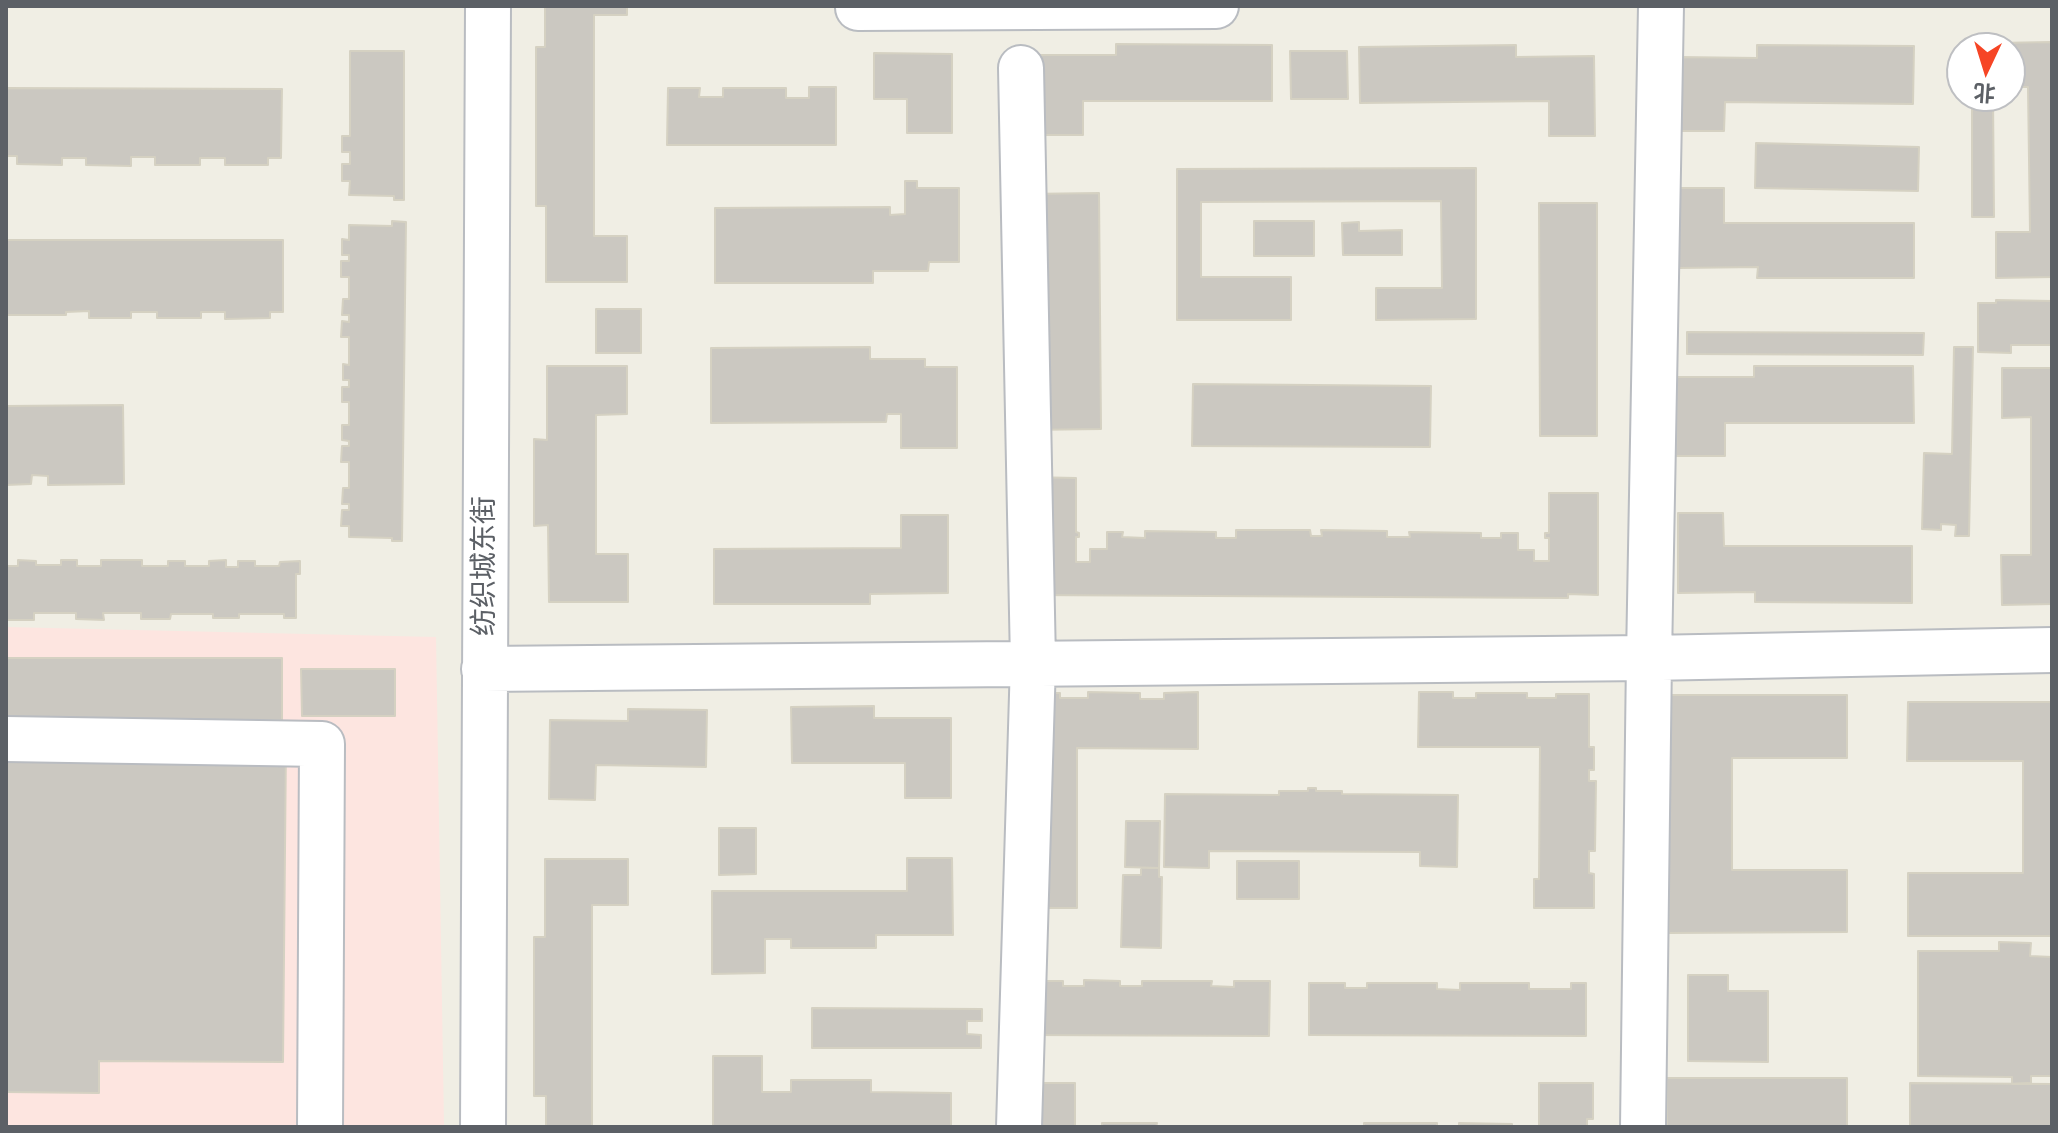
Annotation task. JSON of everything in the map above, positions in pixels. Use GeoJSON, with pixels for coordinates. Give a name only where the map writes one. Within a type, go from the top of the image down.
{"type":"FeatureCollection","features":[{"type":"Feature","properties":{"kind":"street","name":"纺织城东街"},"geometry":{"type":"LineString","coordinates":[[483,1127],[488,6]]}},
{"type":"Feature","properties":{"kind":"street"},"geometry":{"type":"LineString","coordinates":[[858,8],[1216,6]]}},
{"type":"Feature","properties":{"kind":"street"},"geometry":{"type":"LineString","coordinates":[[1643,1127],[1661,6]]}},
{"type":"Feature","properties":{"kind":"street"},"geometry":{"type":"LineString","coordinates":[[1019,1127],[1033,662],[1021,68]]}},
{"type":"Feature","properties":{"kind":"street"},"geometry":{"type":"LineString","coordinates":[[484,669],[1649,658],[2052,650]]}},
{"type":"Feature","properties":{"kind":"street"},"geometry":{"type":"LineString","coordinates":[[6,739],[322,744],[320,1127]]}},
{"type":"Feature","properties":{"kind":"shaded area"},"geometry":{"type":"Polygon","coordinates":[[[6,627],[436,637],[444,1127],[6,1127],[6,627]]]}},
{"type":"Feature","properties":{"kind":"building"},"geometry":{"type":"Polygon","coordinates":[[[545,6],[627,6],[627,15],[594,15],[594,236],[627,236],[627,282],[546,282],[546,206],[536,206],[536,47],[545,47],[545,6]]]}},
{"type":"Feature","properties":{"kind":"building"},"geometry":{"type":"Polygon","coordinates":[[[2026,42],[2052,42],[2052,277],[1996,278],[1996,232],[2030,232],[2026,42]]]}},
{"type":"Feature","properties":{"kind":"building"},"geometry":{"type":"Polygon","coordinates":[[[1116,44],[1272,45],[1272,101],[1083,101],[1083,135],[1037,135],[1037,55],[1116,55],[1116,44]]]}},
{"type":"Feature","properties":{"kind":"building"},"geometry":{"type":"Polygon","coordinates":[[[1516,45],[1516,57],[1594,56],[1595,136],[1549,136],[1549,101],[1360,103],[1359,47],[1516,45]]]}},
{"type":"Feature","properties":{"kind":"building"},"geometry":{"type":"Polygon","coordinates":[[[1757,45],[1914,46],[1913,104],[1725,102],[1724,131],[1679,131],[1679,57],[1757,58],[1757,45]]]}},
{"type":"Feature","properties":{"kind":"building"},"geometry":{"type":"Polygon","coordinates":[[[350,51],[404,51],[404,200],[394,200],[394,196],[349,195],[350,181],[342,181],[342,164],[350,164],[350,152],[342,152],[342,136],[350,136],[350,51]]]}},
{"type":"Feature","properties":{"kind":"building"},"geometry":{"type":"Polygon","coordinates":[[[1290,51],[1347,51],[1348,99],[1291,99],[1290,51]]]}},
{"type":"Feature","properties":{"kind":"building"},"geometry":{"type":"Polygon","coordinates":[[[874,53],[952,54],[952,133],[907,133],[907,99],[874,99],[874,53]]]}},
{"type":"Feature","properties":{"kind":"building"},"geometry":{"type":"Polygon","coordinates":[[[809,87],[836,87],[836,145],[667,145],[668,88],[700,88],[699,97],[723,97],[723,88],[786,88],[786,98],[809,98],[809,87]]]}},
{"type":"Feature","properties":{"kind":"building"},"geometry":{"type":"Polygon","coordinates":[[[6,88],[282,89],[281,158],[268,158],[268,165],[225,165],[225,158],[200,158],[200,165],[155,165],[155,157],[131,157],[131,166],[86,165],[86,158],[62,158],[62,165],[17,164],[17,156],[6,156],[6,88]]]}},
{"type":"Feature","properties":{"kind":"building"},"geometry":{"type":"Polygon","coordinates":[[[1972,112],[1993,112],[1994,217],[1972,217],[1972,112]]]}},
{"type":"Feature","properties":{"kind":"building"},"geometry":{"type":"Polygon","coordinates":[[[1756,143],[1919,147],[1918,191],[1755,188],[1756,143]]]}},
{"type":"Feature","properties":{"kind":"building"},"geometry":{"type":"Polygon","coordinates":[[[1476,168],[1476,319],[1376,320],[1376,288],[1442,288],[1441,201],[1201,202],[1201,277],[1291,277],[1291,320],[1177,320],[1177,169],[1476,168]]]}},
{"type":"Feature","properties":{"kind":"building"},"geometry":{"type":"Polygon","coordinates":[[[905,181],[917,181],[917,188],[959,188],[959,262],[929,262],[928,271],[873,271],[873,283],[715,283],[715,208],[890,207],[890,215],[905,214],[905,181]]]}},
{"type":"Feature","properties":{"kind":"building"},"geometry":{"type":"Polygon","coordinates":[[[1679,188],[1724,188],[1724,223],[1914,223],[1914,278],[1757,278],[1758,267],[1679,268],[1679,188]]]}},
{"type":"Feature","properties":{"kind":"building"},"geometry":{"type":"Polygon","coordinates":[[[1099,193],[1101,429],[1028,430],[1025,194],[1099,193]]]}},
{"type":"Feature","properties":{"kind":"building"},"geometry":{"type":"Polygon","coordinates":[[[1539,203],[1597,203],[1597,436],[1540,436],[1539,203]]]}},
{"type":"Feature","properties":{"kind":"building"},"geometry":{"type":"Polygon","coordinates":[[[392,221],[406,222],[402,541],[349,537],[349,526],[341,526],[342,510],[349,510],[349,504],[342,504],[343,488],[349,488],[349,462],[341,462],[342,446],[349,446],[349,441],[342,440],[342,425],[349,425],[349,402],[342,402],[342,387],[349,387],[349,380],[343,380],[343,364],[349,365],[349,337],[341,337],[342,321],[349,322],[349,315],[342,315],[343,299],[349,299],[349,277],[341,277],[341,261],[349,261],[349,255],[342,255],[342,239],[349,240],[349,225],[392,226],[392,221]]]}},
{"type":"Feature","properties":{"kind":"building"},"geometry":{"type":"Polygon","coordinates":[[[1254,221],[1314,221],[1314,256],[1254,256],[1254,221]]]}},
{"type":"Feature","properties":{"kind":"building"},"geometry":{"type":"Polygon","coordinates":[[[1359,222],[1359,231],[1402,230],[1402,255],[1343,255],[1342,223],[1359,222]]]}},
{"type":"Feature","properties":{"kind":"building"},"geometry":{"type":"Polygon","coordinates":[[[6,240],[283,240],[283,312],[270,312],[270,318],[225,319],[225,312],[201,312],[201,318],[157,318],[157,312],[131,312],[131,318],[89,318],[89,311],[66,312],[66,315],[6,315],[6,240]]]}},
{"type":"Feature","properties":{"kind":"building"},"geometry":{"type":"Polygon","coordinates":[[[1996,300],[2052,301],[2052,345],[2011,345],[2011,353],[1978,352],[1978,303],[1996,303],[1996,300]]]}},
{"type":"Feature","properties":{"kind":"building"},"geometry":{"type":"Polygon","coordinates":[[[596,309],[641,309],[641,353],[596,353],[596,309]]]}},
{"type":"Feature","properties":{"kind":"building"},"geometry":{"type":"Polygon","coordinates":[[[1687,332],[1924,333],[1923,355],[1687,354],[1687,332]]]}},
{"type":"Feature","properties":{"kind":"building"},"geometry":{"type":"Polygon","coordinates":[[[870,347],[870,359],[925,359],[925,367],[957,367],[957,448],[901,448],[901,414],[887,414],[886,422],[711,423],[711,348],[870,347]]]}},
{"type":"Feature","properties":{"kind":"building"},"geometry":{"type":"Polygon","coordinates":[[[1954,347],[1973,347],[1969,536],[1955,536],[1956,525],[1941,524],[1941,530],[1922,529],[1924,453],[1952,454],[1954,347]]]}},
{"type":"Feature","properties":{"kind":"building"},"geometry":{"type":"Polygon","coordinates":[[[547,366],[627,366],[627,414],[596,415],[596,554],[628,554],[628,602],[549,602],[548,525],[534,526],[534,439],[547,440],[547,366]]]}},
{"type":"Feature","properties":{"kind":"building"},"geometry":{"type":"Polygon","coordinates":[[[1754,366],[1913,366],[1914,423],[1725,423],[1725,456],[1676,456],[1677,377],[1754,377],[1754,366]]]}},
{"type":"Feature","properties":{"kind":"building"},"geometry":{"type":"Polygon","coordinates":[[[2002,368],[2052,368],[2052,604],[2002,605],[2001,555],[2031,555],[2031,417],[2002,418],[2002,368]]]}},
{"type":"Feature","properties":{"kind":"building"},"geometry":{"type":"Polygon","coordinates":[[[1193,384],[1431,386],[1430,447],[1192,446],[1193,384]]]}},
{"type":"Feature","properties":{"kind":"building"},"geometry":{"type":"Polygon","coordinates":[[[123,405],[124,484],[48,485],[48,476],[32,475],[31,484],[6,485],[6,406],[123,405]]]}},
{"type":"Feature","properties":{"kind":"building"},"geometry":{"type":"Polygon","coordinates":[[[1028,477],[1076,478],[1076,532],[1079,537],[1076,537],[1076,562],[1090,562],[1090,549],[1107,549],[1107,532],[1123,532],[1122,537],[1145,538],[1145,531],[1216,532],[1216,538],[1236,538],[1236,530],[1310,530],[1311,536],[1322,536],[1321,530],[1387,531],[1387,537],[1410,537],[1409,532],[1481,533],[1481,538],[1501,538],[1501,533],[1518,533],[1518,550],[1534,550],[1534,561],[1549,561],[1549,538],[1545,538],[1545,533],[1549,533],[1549,493],[1598,493],[1598,595],[1568,594],[1568,598],[1028,595],[1028,477]]]}},
{"type":"Feature","properties":{"kind":"building"},"geometry":{"type":"Polygon","coordinates":[[[1678,513],[1723,513],[1724,546],[1912,546],[1912,603],[1755,602],[1755,592],[1678,593],[1678,513]]]}},
{"type":"Feature","properties":{"kind":"building"},"geometry":{"type":"Polygon","coordinates":[[[901,515],[948,515],[948,593],[870,594],[870,604],[714,604],[714,549],[901,548],[901,515]]]}},
{"type":"Feature","properties":{"kind":"building"},"geometry":{"type":"Polygon","coordinates":[[[18,560],[36,561],[36,565],[61,565],[61,560],[77,560],[77,566],[101,566],[101,560],[142,560],[142,566],[168,566],[168,561],[185,561],[185,566],[209,566],[209,561],[226,560],[226,567],[238,567],[238,561],[255,561],[255,566],[279,566],[280,562],[300,561],[300,574],[296,574],[296,618],[284,618],[284,614],[239,614],[239,618],[213,618],[213,614],[171,614],[170,619],[141,619],[141,613],[103,613],[104,620],[76,619],[76,613],[34,613],[34,620],[6,620],[6,566],[18,566],[18,560]]]}},
{"type":"Feature","properties":{"kind":"building"},"geometry":{"type":"Polygon","coordinates":[[[6,658],[282,658],[282,720],[6,720],[6,658]]]}},
{"type":"Feature","properties":{"kind":"building"},"geometry":{"type":"Polygon","coordinates":[[[301,669],[395,669],[395,716],[302,716],[301,669]]]}},
{"type":"Feature","properties":{"kind":"building"},"geometry":{"type":"Polygon","coordinates":[[[1088,692],[1140,693],[1140,699],[1164,699],[1164,693],[1198,692],[1198,749],[1077,748],[1077,908],[1028,908],[1028,693],[1060,693],[1060,698],[1088,698],[1088,692]]]}},
{"type":"Feature","properties":{"kind":"building"},"geometry":{"type":"Polygon","coordinates":[[[1419,692],[1453,692],[1453,698],[1476,698],[1476,693],[1527,693],[1527,698],[1589,694],[1589,747],[1594,747],[1594,770],[1589,770],[1589,781],[1596,781],[1595,851],[1589,851],[1589,873],[1594,874],[1594,908],[1534,908],[1534,879],[1539,879],[1540,747],[1418,747],[1419,692]]]}},
{"type":"Feature","properties":{"kind":"building"},"geometry":{"type":"Polygon","coordinates":[[[1668,695],[1847,695],[1847,758],[1732,758],[1732,870],[1847,870],[1847,932],[1669,933],[1668,695]]]}},
{"type":"Feature","properties":{"kind":"building"},"geometry":{"type":"Polygon","coordinates":[[[1908,702],[2052,702],[2052,936],[1908,936],[1908,873],[2023,873],[2023,761],[1907,761],[1908,702]]]}},
{"type":"Feature","properties":{"kind":"building"},"geometry":{"type":"Polygon","coordinates":[[[874,706],[874,718],[951,718],[951,798],[905,798],[905,763],[792,763],[791,707],[874,706]]]}},
{"type":"Feature","properties":{"kind":"building"},"geometry":{"type":"Polygon","coordinates":[[[628,709],[707,710],[706,767],[596,765],[595,800],[549,799],[550,720],[628,721],[628,709]]]}},
{"type":"Feature","properties":{"kind":"building"},"geometry":{"type":"Polygon","coordinates":[[[6,741],[286,743],[283,1062],[99,1061],[99,1093],[6,1092],[6,741]]]}},
{"type":"Feature","properties":{"kind":"building"},"geometry":{"type":"Polygon","coordinates":[[[1308,788],[1342,791],[1342,794],[1458,795],[1457,867],[1420,866],[1420,852],[1209,851],[1209,868],[1164,867],[1165,794],[1279,795],[1279,791],[1308,791],[1308,788]]]}},
{"type":"Feature","properties":{"kind":"building"},"geometry":{"type":"Polygon","coordinates":[[[1126,821],[1160,821],[1159,868],[1125,867],[1126,821]]]}},
{"type":"Feature","properties":{"kind":"building"},"geometry":{"type":"Polygon","coordinates":[[[719,828],[756,828],[756,874],[719,875],[719,828]]]}},
{"type":"Feature","properties":{"kind":"building"},"geometry":{"type":"Polygon","coordinates":[[[907,858],[952,858],[953,935],[876,935],[876,948],[791,948],[791,939],[765,939],[765,973],[712,974],[712,891],[907,891],[907,858]]]}},
{"type":"Feature","properties":{"kind":"building"},"geometry":{"type":"Polygon","coordinates":[[[545,859],[628,859],[628,905],[592,905],[592,1126],[628,1127],[546,1127],[546,1096],[534,1096],[534,937],[545,937],[545,859]]]}},
{"type":"Feature","properties":{"kind":"building"},"geometry":{"type":"Polygon","coordinates":[[[1237,861],[1299,861],[1299,899],[1237,899],[1237,861]]]}},
{"type":"Feature","properties":{"kind":"building"},"geometry":{"type":"Polygon","coordinates":[[[1141,868],[1159,868],[1159,877],[1162,877],[1161,948],[1121,947],[1123,875],[1141,875],[1141,868]]]}},
{"type":"Feature","properties":{"kind":"building"},"geometry":{"type":"Polygon","coordinates":[[[1999,942],[2031,943],[2030,956],[2052,957],[2052,1076],[2031,1076],[2031,1083],[2012,1084],[2012,1077],[1918,1076],[1918,951],[1999,951],[1999,942]]]}},
{"type":"Feature","properties":{"kind":"building"},"geometry":{"type":"Polygon","coordinates":[[[1688,975],[1728,975],[1728,991],[1768,991],[1768,1062],[1688,1061],[1688,975]]]}},
{"type":"Feature","properties":{"kind":"building"},"geometry":{"type":"Polygon","coordinates":[[[1084,980],[1120,981],[1120,986],[1142,986],[1142,981],[1212,981],[1211,986],[1234,987],[1234,981],[1270,981],[1269,1036],[1029,1035],[1029,981],[1063,981],[1063,986],[1084,986],[1084,980]]]}},
{"type":"Feature","properties":{"kind":"building"},"geometry":{"type":"Polygon","coordinates":[[[1309,983],[1345,983],[1345,988],[1367,988],[1367,983],[1437,983],[1437,989],[1460,990],[1460,983],[1529,983],[1529,989],[1571,989],[1571,983],[1586,983],[1586,1036],[1309,1035],[1309,983]]]}},
{"type":"Feature","properties":{"kind":"building"},"geometry":{"type":"Polygon","coordinates":[[[812,1008],[982,1009],[982,1021],[967,1021],[967,1034],[981,1035],[981,1048],[812,1048],[812,1008]]]}},
{"type":"Feature","properties":{"kind":"building"},"geometry":{"type":"Polygon","coordinates":[[[713,1056],[762,1056],[762,1092],[791,1092],[791,1080],[871,1080],[871,1092],[951,1093],[951,1127],[713,1127],[713,1056]]]}},
{"type":"Feature","properties":{"kind":"building"},"geometry":{"type":"Polygon","coordinates":[[[1667,1078],[1847,1078],[1847,1127],[1667,1127],[1667,1078]]]}},
{"type":"Feature","properties":{"kind":"building"},"geometry":{"type":"Polygon","coordinates":[[[1024,1083],[1075,1083],[1075,1127],[1028,1127],[1024,1083]]]}},
{"type":"Feature","properties":{"kind":"building"},"geometry":{"type":"Polygon","coordinates":[[[1539,1083],[1593,1083],[1593,1119],[1587,1119],[1587,1127],[1539,1127],[1539,1083]]]}},
{"type":"Feature","properties":{"kind":"building"},"geometry":{"type":"Polygon","coordinates":[[[1910,1083],[2052,1084],[2052,1127],[1910,1127],[1910,1083]]]}},
{"type":"Feature","properties":{"kind":"building"},"geometry":{"type":"Polygon","coordinates":[[[1102,1123],[1157,1123],[1156,1127],[1102,1127],[1102,1123]]]}},
{"type":"Feature","properties":{"kind":"building"},"geometry":{"type":"Polygon","coordinates":[[[1364,1123],[1437,1123],[1437,1127],[1364,1127],[1364,1123]]]}},
{"type":"Feature","properties":{"kind":"building"},"geometry":{"type":"Polygon","coordinates":[[[1459,1123],[1512,1124],[1512,1127],[1459,1127],[1459,1123]]]}}]}
